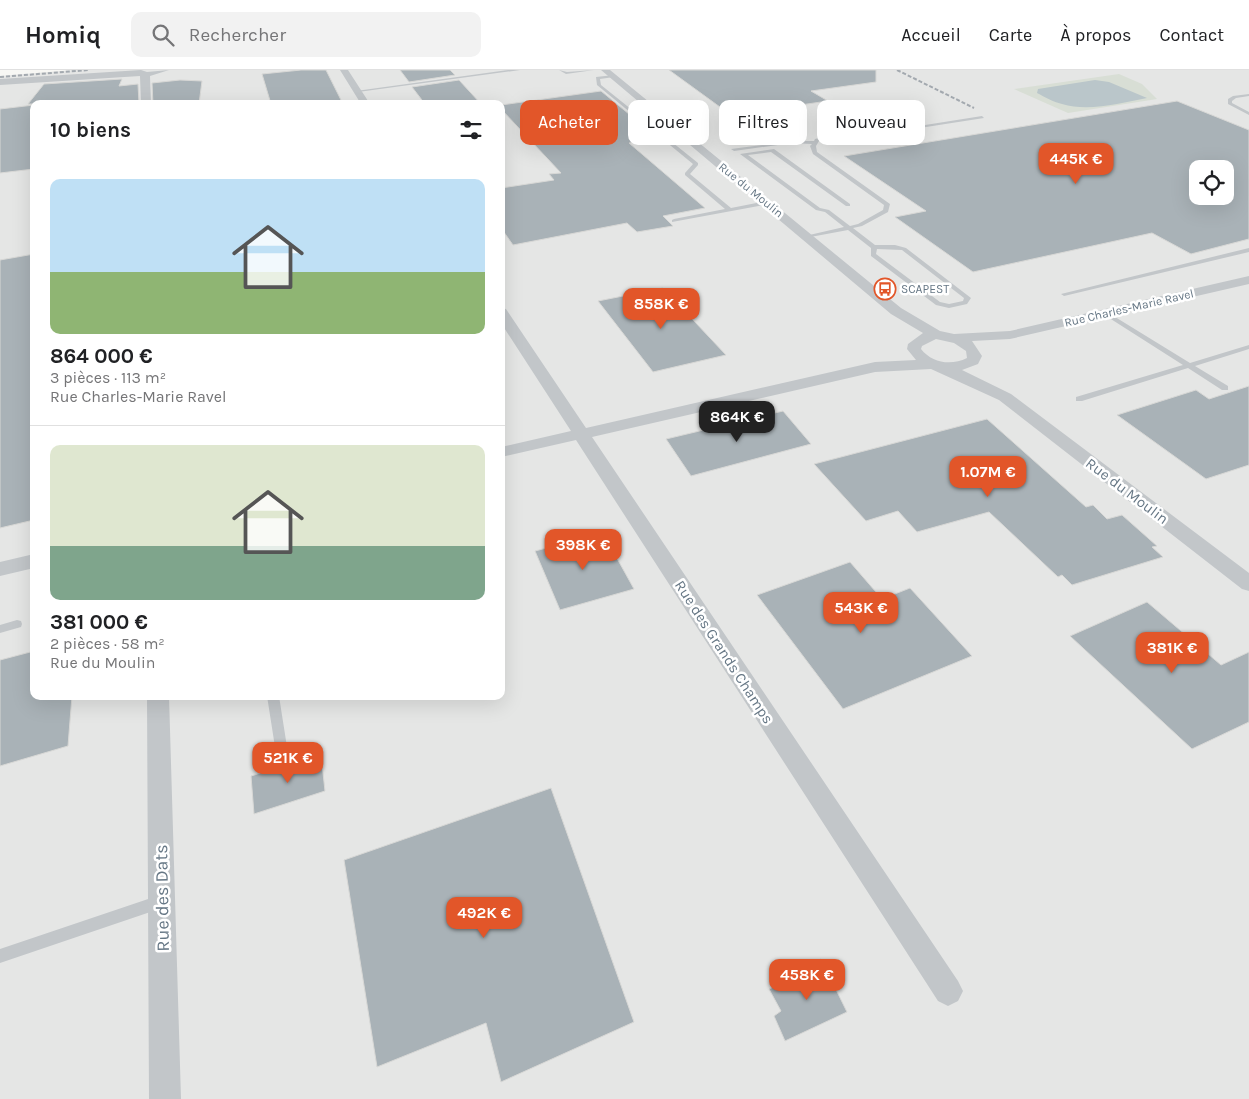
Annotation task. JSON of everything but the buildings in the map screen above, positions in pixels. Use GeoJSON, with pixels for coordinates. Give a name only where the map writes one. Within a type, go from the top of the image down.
{"type":"FeatureCollection","features":[{"type":"Feature","properties":{"kind":"street"},"geometry":{"type":"LineString","coordinates":[[0,82],[165,70]]}},
{"type":"Feature","properties":{"kind":"street"},"geometry":{"type":"LineString","coordinates":[[344,70],[364,100]]}},
{"type":"Feature","properties":{"kind":"street"},"geometry":{"type":"LineString","coordinates":[[144,72],[146,100]]}},
{"type":"Feature","properties":{"kind":"street","name":"Rue du Moulin"},"geometry":{"type":"LineString","coordinates":[[608,73],[896,311],[936,335]]}},
{"type":"Feature","properties":{"kind":"street","name":"Rue Charles-Marie Ravel"},"geometry":{"type":"LineString","coordinates":[[954,338],[1010,335],[1249,280]]}},
{"type":"Feature","properties":{"kind":"street","name":"Rue du Moulin"},"geometry":{"type":"LineString","coordinates":[[896,311],[906,324],[918,355],[1005,397],[1249,584]]}},
{"type":"Feature","properties":{"kind":"street","name":"Rue des Grands Champs"},"geometry":{"type":"LineString","coordinates":[[505,318],[948,991]]}},
{"type":"Feature","properties":{"kind":"street"},"geometry":{"type":"LineString","coordinates":[[874,367],[915,347],[926,337],[936,335],[954,338],[970,346],[974,354]]}},
{"type":"Feature","properties":{"kind":"street","name":"Rue Charles-Marie Ravel"},"geometry":{"type":"LineString","coordinates":[[937,365],[960,367],[973,361],[974,354],[1010,335]]}},
{"type":"Feature","properties":{"kind":"street","name":"Rue du Moulin"},"geometry":{"type":"LineString","coordinates":[[974,354],[1005,397]]}},
{"type":"Feature","properties":{"kind":"street"},"geometry":{"type":"LineString","coordinates":[[505,451],[874,367],[937,365]]}},
{"type":"Feature","properties":{"kind":"street"},"geometry":{"type":"LineString","coordinates":[[0,569],[30,562]]}},
{"type":"Feature","properties":{"kind":"street","name":"Rue des Dats"},"geometry":{"type":"LineString","coordinates":[[158,700],[165,1099]]}},
{"type":"Feature","properties":{"kind":"lane"},"geometry":{"type":"LineString","coordinates":[[358,91],[518,70]]}},
{"type":"Feature","properties":{"kind":"lane"},"geometry":{"type":"LineString","coordinates":[[562,70],[566,74],[592,70]]}},
{"type":"Feature","properties":{"kind":"lane"},"geometry":{"type":"LineString","coordinates":[[608,73],[598,78],[599,85],[696,164],[687,174],[730,210]]}},
{"type":"Feature","properties":{"kind":"lane"},"geometry":{"type":"LineString","coordinates":[[1249,95],[1235,97],[1230,100],[1230,104],[1236,109],[1249,114]]}},
{"type":"Feature","properties":{"kind":"lane"},"geometry":{"type":"LineString","coordinates":[[734,149],[792,142],[815,143],[817,140],[836,134],[880,133],[982,117]]}},
{"type":"Feature","properties":{"kind":"lane"},"geometry":{"type":"LineString","coordinates":[[808,237],[849,228],[879,216],[886,211],[887,204],[815,153],[815,143]]}},
{"type":"Feature","properties":{"kind":"lane"},"geometry":{"type":"LineString","coordinates":[[841,206],[848,204],[772,150],[743,154],[818,209],[827,211],[874,247],[895,246],[904,249],[968,298],[965,303],[957,305],[938,304],[873,255],[874,247]]}},
{"type":"Feature","properties":{"kind":"lane"},"geometry":{"type":"LineString","coordinates":[[674,222],[767,203]]}},
{"type":"Feature","properties":{"kind":"lane"},"geometry":{"type":"LineString","coordinates":[[827,211],[834,209]]}},
{"type":"Feature","properties":{"kind":"lane"},"geometry":{"type":"LineString","coordinates":[[1064,294],[1249,250]]}},
{"type":"Feature","properties":{"kind":"lane"},"geometry":{"type":"LineString","coordinates":[[1105,313],[1225,388]]}},
{"type":"Feature","properties":{"kind":"lane"},"geometry":{"type":"LineString","coordinates":[[1080,399],[1187,364],[1249,347]]}},
{"type":"Feature","properties":{"kind":"lane"},"geometry":{"type":"LineString","coordinates":[[0,628],[17,624]]}},
{"type":"Feature","properties":{"kind":"lane"},"geometry":{"type":"LineString","coordinates":[[274,700],[281,747]]}},
{"type":"Feature","properties":{"kind":"lane"},"geometry":{"type":"LineString","coordinates":[[0,956],[162,902]]}},
{"type":"Feature","properties":{"kind":"shaded area"},"geometry":{"type":"Polygon","coordinates":[[[73,70],[1249,70],[1249,1099],[0,1099],[0,76],[73,70]]]}},
{"type":"Feature","properties":{"kind":"shaded area"},"geometry":{"type":"Polygon","coordinates":[[[1119,74],[1142,84],[1157,99],[1068,113],[1014,89],[1119,74]]]}},
{"type":"Feature","properties":{"kind":"shaded area"},"geometry":{"type":"Polygon","coordinates":[[[1095,80],[1109,82],[1147,98],[1105,106],[1083,107],[1059,103],[1037,93],[1038,89],[1095,80]]]}},
{"type":"Feature","properties":{"kind":"railway"},"geometry":{"type":"LineString","coordinates":[[0,77],[89,70]]}},
{"type":"Feature","properties":{"kind":"railway"},"geometry":{"type":"LineString","coordinates":[[897,70],[974,108]]}},
{"type":"Feature","properties":{"kind":"place","name":"SCAPEST"},"geometry":{"type":"Point","coordinates":[885,289]}}]}
